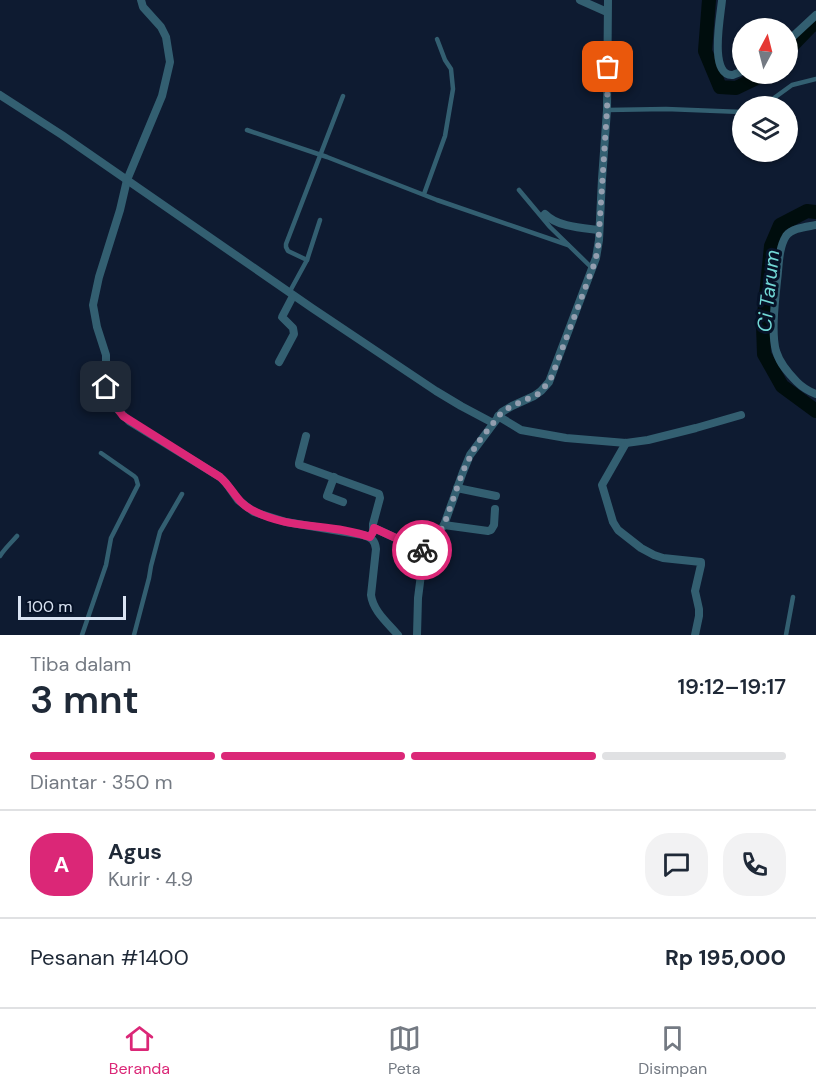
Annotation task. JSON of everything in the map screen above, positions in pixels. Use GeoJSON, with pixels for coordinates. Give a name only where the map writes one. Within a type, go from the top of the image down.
{"type":"FeatureCollection","features":[{"type":"Feature","properties":{"kind":"street"},"geometry":{"type":"LineString","coordinates":[[141,0],[143,7],[161,27],[170,62],[162,96],[120,210],[93,300],[97,327],[106,355],[108,393],[118,410],[129,421],[223,480],[238,500],[254,512],[281,521],[372,533],[426,552]]}},
{"type":"Feature","properties":{"kind":"street"},"geometry":{"type":"LineString","coordinates":[[580,0],[607,12]]}},
{"type":"Feature","properties":{"kind":"street"},"geometry":{"type":"LineString","coordinates":[[417,635],[422,565],[426,552],[444,525],[470,455],[495,419],[512,406],[538,394],[549,382],[592,268],[600,230],[607,110],[608,0]]}},
{"type":"Feature","properties":{"kind":"street"},"geometry":{"type":"LineString","coordinates":[[722,0],[717,47],[719,64],[728,74],[732,75]]}},
{"type":"Feature","properties":{"kind":"street"},"geometry":{"type":"LineString","coordinates":[[798,32],[816,15]]}},
{"type":"Feature","properties":{"kind":"street"},"geometry":{"type":"LineString","coordinates":[[0,95],[291,294],[460,406],[521,430],[566,438],[626,443],[648,440],[741,415]]}},
{"type":"Feature","properties":{"kind":"street"},"geometry":{"type":"LineString","coordinates":[[545,214],[555,222],[600,230]]}},
{"type":"Feature","properties":{"kind":"street"},"geometry":{"type":"LineString","coordinates":[[816,225],[802,227],[788,234],[784,241],[781,248],[775,306],[776,350],[781,362],[805,390],[816,394]]}},
{"type":"Feature","properties":{"kind":"street"},"geometry":{"type":"LineString","coordinates":[[279,362],[294,334],[293,328],[282,317],[291,294]]}},
{"type":"Feature","properties":{"kind":"street"},"geometry":{"type":"LineString","coordinates":[[805,390],[816,387]]}},
{"type":"Feature","properties":{"kind":"street"},"geometry":{"type":"LineString","coordinates":[[306,436],[299,465],[379,494],[372,533],[376,549],[371,600],[398,635]]}},
{"type":"Feature","properties":{"kind":"street"},"geometry":{"type":"LineString","coordinates":[[626,443],[602,485],[614,526],[640,548],[654,555],[663,558],[701,561],[695,591],[699,609],[695,635]]}},
{"type":"Feature","properties":{"kind":"street"},"geometry":{"type":"LineString","coordinates":[[334,477],[327,496],[343,502]]}},
{"type":"Feature","properties":{"kind":"street"},"geometry":{"type":"LineString","coordinates":[[457,488],[496,496]]}},
{"type":"Feature","properties":{"kind":"street"},"geometry":{"type":"LineString","coordinates":[[444,525],[488,531],[494,525],[495,509]]}},
{"type":"Feature","properties":{"kind":"lane"},"geometry":{"type":"LineString","coordinates":[[424,194],[445,136],[453,89],[451,69],[437,39]]}},
{"type":"Feature","properties":{"kind":"lane"},"geometry":{"type":"LineString","coordinates":[[777,96],[792,85],[816,79]]}},
{"type":"Feature","properties":{"kind":"lane"},"geometry":{"type":"LineString","coordinates":[[307,260],[288,251],[286,247],[343,96]]}},
{"type":"Feature","properties":{"kind":"lane"},"geometry":{"type":"LineString","coordinates":[[607,110],[732,112]]}},
{"type":"Feature","properties":{"kind":"lane"},"geometry":{"type":"LineString","coordinates":[[247,130],[568,245]]}},
{"type":"Feature","properties":{"kind":"lane"},"geometry":{"type":"LineString","coordinates":[[519,190],[550,227],[592,268]]}},
{"type":"Feature","properties":{"kind":"lane"},"geometry":{"type":"LineString","coordinates":[[291,294],[307,260],[320,220]]}},
{"type":"Feature","properties":{"kind":"lane"},"geometry":{"type":"LineString","coordinates":[[82,635],[106,565],[111,538],[138,485],[134,476],[100,453]]}},
{"type":"Feature","properties":{"kind":"lane"},"geometry":{"type":"LineString","coordinates":[[134,635],[160,532],[182,494]]}},
{"type":"Feature","properties":{"kind":"lane"},"geometry":{"type":"LineString","coordinates":[[0,556],[5,547],[17,536]]}},
{"type":"Feature","properties":{"kind":"lane"},"geometry":{"type":"LineString","coordinates":[[786,635],[793,597]]}},
{"type":"Feature","properties":{"kind":"waterway","name":"Ci Tarum"},"geometry":{"type":"LineString","coordinates":[[709,0],[705,51],[720,87],[736,88],[744,84]]}},
{"type":"Feature","properties":{"kind":"waterway","name":"Ci Tarum"},"geometry":{"type":"LineString","coordinates":[[798,40],[816,24]]}},
{"type":"Feature","properties":{"kind":"waterway","name":"Ci Tarum"},"geometry":{"type":"LineString","coordinates":[[816,212],[807,211],[780,225],[771,246],[763,325],[764,354],[782,386],[816,411]]}},
{"type":"Feature","properties":{"kind":"way so far"},"geometry":{"type":"LineString","coordinates":[[422,550],[426,552],[444,525],[463,471],[476,445],[502,412],[538,394],[552,376],[595,262],[598,248],[608,67]]}},
{"type":"Feature","properties":{"kind":"route"},"geometry":{"type":"LineString","coordinates":[[106,387],[112,401],[123,416],[220,477],[238,500],[254,512],[281,521],[370,537],[374,528],[422,550]]}}]}
